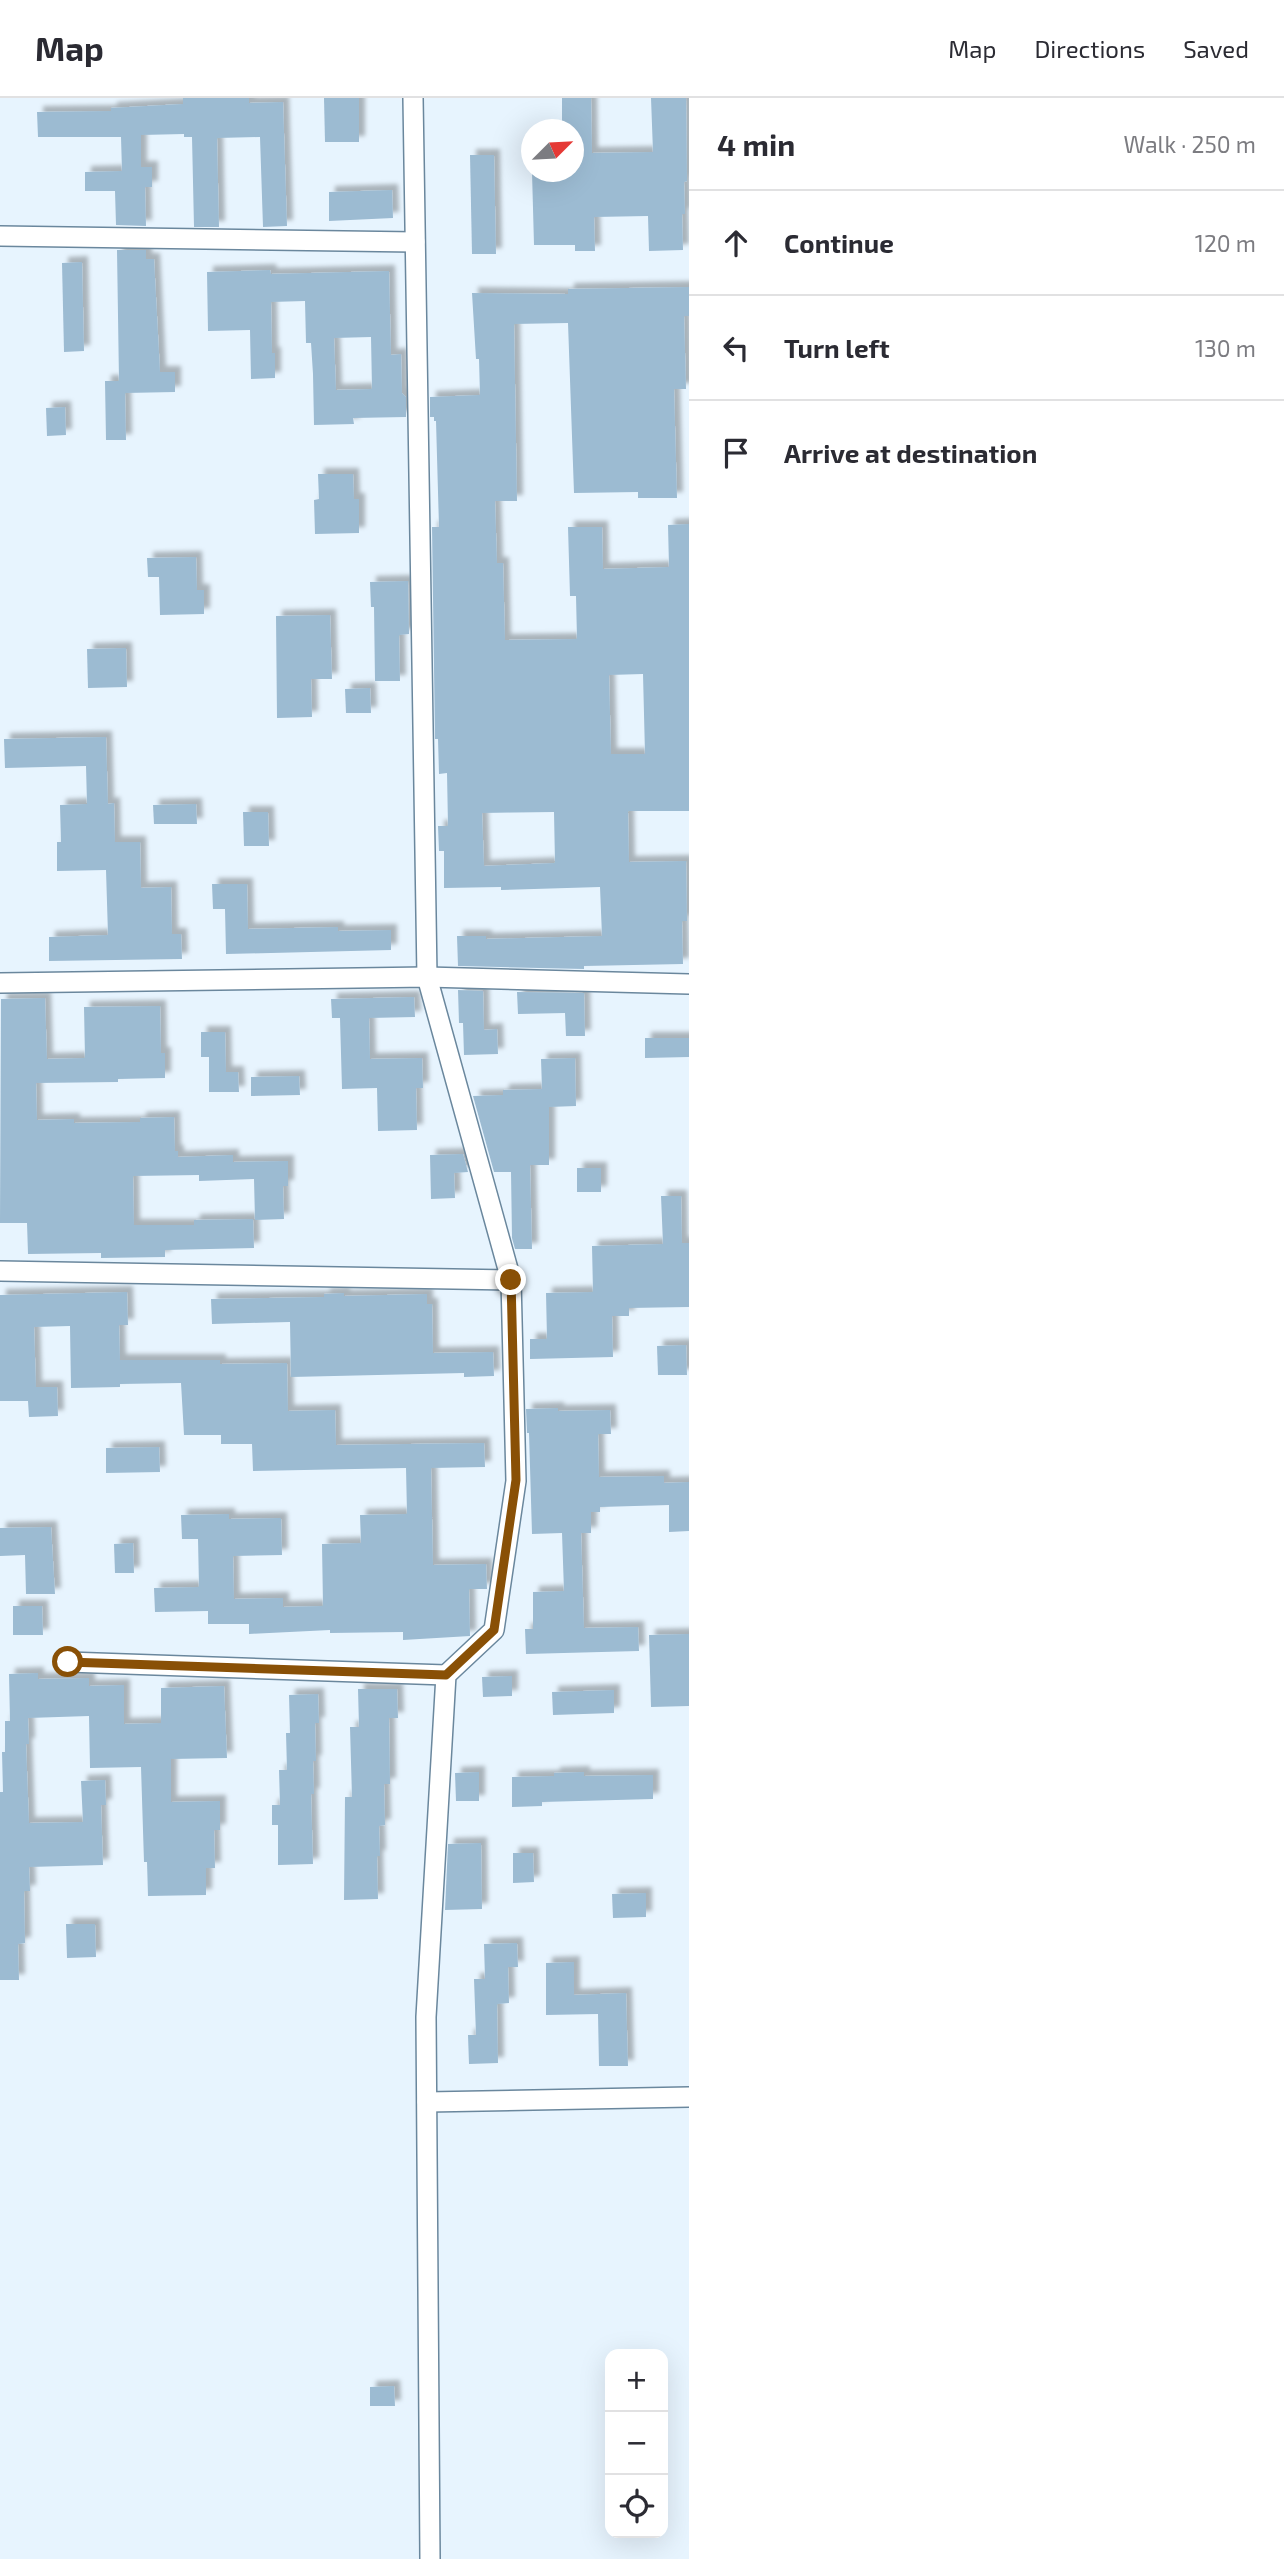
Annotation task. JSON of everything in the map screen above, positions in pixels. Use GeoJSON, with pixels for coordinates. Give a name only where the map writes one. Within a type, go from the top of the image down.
{"type":"FeatureCollection","features":[{"type":"Feature","properties":{"kind":"street"},"geometry":{"type":"LineString","coordinates":[[413,98],[427,977],[511,1280],[516,1480],[494,1630],[446,1675],[426,2017],[430,2559]]}},
{"type":"Feature","properties":{"kind":"street"},"geometry":{"type":"LineString","coordinates":[[0,236],[415,242]]}},
{"type":"Feature","properties":{"kind":"street"},"geometry":{"type":"LineString","coordinates":[[0,983],[427,977],[689,984]]}},
{"type":"Feature","properties":{"kind":"street"},"geometry":{"type":"LineString","coordinates":[[0,1271],[511,1280]]}},
{"type":"Feature","properties":{"kind":"street"},"geometry":{"type":"LineString","coordinates":[[68,1662],[446,1675]]}},
{"type":"Feature","properties":{"kind":"street"},"geometry":{"type":"LineString","coordinates":[[427,2102],[689,2097]]}},
{"type":"Feature","properties":{"kind":"building"},"geometry":{"type":"Polygon","coordinates":[[[183,98],[249,98],[249,103],[283,102],[287,226],[263,227],[260,137],[217,138],[219,227],[194,227],[192,137],[184,137],[184,134],[141,135],[141,167],[152,167],[152,187],[145,187],[146,226],[116,225],[115,191],[85,191],[85,172],[122,171],[121,137],[38,137],[37,112],[111,111],[111,108],[183,104],[183,98]]]}},
{"type":"Feature","properties":{"kind":"building"},"geometry":{"type":"Polygon","coordinates":[[[324,98],[359,98],[359,142],[325,142],[324,98]]]}},
{"type":"Feature","properties":{"kind":"building"},"geometry":{"type":"Polygon","coordinates":[[[562,98],[591,98],[592,153],[653,152],[651,98],[686,98],[687,181],[684,182],[685,214],[682,214],[683,250],[649,251],[648,216],[594,217],[595,251],[575,251],[575,245],[534,245],[532,182],[584,182],[584,119],[562,119],[562,98]]]}},
{"type":"Feature","properties":{"kind":"building"},"geometry":{"type":"Polygon","coordinates":[[[470,155],[494,155],[496,254],[472,254],[470,155]]]}},
{"type":"Feature","properties":{"kind":"building"},"geometry":{"type":"Polygon","coordinates":[[[392,190],[393,218],[329,221],[329,192],[392,190]]]}},
{"type":"Feature","properties":{"kind":"building"},"geometry":{"type":"Polygon","coordinates":[[[117,250],[146,250],[146,259],[154,259],[160,372],[175,372],[175,392],[125,393],[126,440],[106,440],[105,381],[119,381],[117,250]]]}},
{"type":"Feature","properties":{"kind":"building"},"geometry":{"type":"Polygon","coordinates":[[[82,262],[84,351],[64,352],[62,263],[82,262]]]}},
{"type":"Feature","properties":{"kind":"building"},"geometry":{"type":"Polygon","coordinates":[[[270,270],[271,274],[389,271],[391,355],[401,354],[406,417],[353,418],[354,424],[314,425],[311,343],[306,343],[305,301],[271,302],[275,378],[251,379],[250,330],[208,331],[207,272],[270,270]],[[371,337],[334,338],[336,390],[372,389],[371,337]]]}},
{"type":"Feature","properties":{"kind":"building"},"geometry":{"type":"Polygon","coordinates":[[[689,287],[689,316],[684,316],[686,389],[674,389],[677,498],[638,498],[638,492],[574,493],[568,323],[514,324],[517,501],[495,501],[497,563],[503,563],[505,640],[577,639],[576,596],[570,596],[568,527],[602,527],[603,569],[669,567],[668,525],[689,524],[689,811],[628,811],[629,862],[686,861],[687,921],[682,921],[683,964],[584,966],[584,969],[458,966],[457,936],[486,936],[486,939],[602,936],[600,887],[501,890],[501,887],[444,888],[444,851],[439,851],[438,826],[448,826],[447,773],[439,774],[438,739],[435,739],[432,527],[439,527],[436,421],[434,417],[430,417],[430,397],[480,395],[472,293],[568,294],[568,289],[689,287]],[[643,674],[609,675],[611,754],[645,754],[643,674]],[[554,812],[482,813],[484,866],[555,863],[554,812]]]}},
{"type":"Feature","properties":{"kind":"building"},"geometry":{"type":"Polygon","coordinates":[[[65,407],[66,435],[47,436],[46,408],[65,407]]]}},
{"type":"Feature","properties":{"kind":"building"},"geometry":{"type":"Polygon","coordinates":[[[318,474],[353,474],[354,499],[359,499],[359,533],[315,534],[314,500],[319,499],[318,474]]]}},
{"type":"Feature","properties":{"kind":"building"},"geometry":{"type":"Polygon","coordinates":[[[196,557],[197,590],[204,590],[204,614],[160,615],[159,577],[148,577],[147,558],[196,557]]]}},
{"type":"Feature","properties":{"kind":"building"},"geometry":{"type":"Polygon","coordinates":[[[408,581],[409,634],[399,635],[400,681],[375,681],[374,607],[371,607],[370,582],[408,581]]]}},
{"type":"Feature","properties":{"kind":"building"},"geometry":{"type":"Polygon","coordinates":[[[330,615],[332,679],[311,679],[312,717],[277,718],[276,616],[330,615]]]}},
{"type":"Feature","properties":{"kind":"building"},"geometry":{"type":"Polygon","coordinates":[[[126,648],[127,687],[88,688],[87,649],[126,648]]]}},
{"type":"Feature","properties":{"kind":"building"},"geometry":{"type":"Polygon","coordinates":[[[370,688],[371,713],[346,713],[345,689],[370,688]]]}},
{"type":"Feature","properties":{"kind":"building"},"geometry":{"type":"Polygon","coordinates":[[[106,737],[108,804],[114,803],[115,842],[140,842],[141,888],[171,887],[172,934],[181,934],[182,959],[49,961],[49,937],[108,935],[106,870],[57,871],[57,842],[61,842],[60,805],[87,804],[86,766],[5,768],[4,739],[106,737]]]}},
{"type":"Feature","properties":{"kind":"building"},"geometry":{"type":"Polygon","coordinates":[[[196,804],[197,824],[154,824],[153,805],[196,804]]]}},
{"type":"Feature","properties":{"kind":"building"},"geometry":{"type":"Polygon","coordinates":[[[243,812],[268,812],[269,846],[244,846],[243,812]]]}},
{"type":"Feature","properties":{"kind":"building"},"geometry":{"type":"Polygon","coordinates":[[[212,884],[247,884],[248,929],[338,927],[338,931],[391,930],[391,950],[226,954],[225,909],[213,909],[212,884]]]}},
{"type":"Feature","properties":{"kind":"building"},"geometry":{"type":"Polygon","coordinates":[[[458,990],[483,991],[484,1030],[497,1029],[498,1054],[464,1055],[458,990]]]}},
{"type":"Feature","properties":{"kind":"building"},"geometry":{"type":"Polygon","coordinates":[[[517,992],[584,993],[585,1036],[566,1036],[565,1013],[518,1014],[517,992]]]}},
{"type":"Feature","properties":{"kind":"building"},"geometry":{"type":"Polygon","coordinates":[[[414,997],[415,1017],[369,1018],[370,1059],[422,1058],[423,1088],[416,1088],[417,1130],[378,1131],[377,1088],[342,1089],[340,1018],[332,1018],[331,999],[414,997]]]}},
{"type":"Feature","properties":{"kind":"building"},"geometry":{"type":"Polygon","coordinates":[[[45,998],[47,1059],[85,1058],[84,1007],[160,1006],[161,1053],[165,1053],[165,1078],[118,1079],[118,1082],[36,1083],[37,1120],[74,1119],[74,1123],[140,1122],[140,1118],[174,1117],[175,1151],[178,1151],[178,1157],[233,1155],[233,1162],[288,1161],[288,1186],[283,1186],[284,1219],[255,1220],[254,1179],[199,1181],[199,1175],[133,1176],[134,1225],[194,1225],[194,1220],[253,1219],[254,1248],[165,1250],[165,1257],[101,1258],[101,1253],[28,1254],[27,1223],[0,1223],[1,999],[45,998]]]}},
{"type":"Feature","properties":{"kind":"building"},"geometry":{"type":"Polygon","coordinates":[[[201,1032],[225,1032],[226,1072],[238,1072],[239,1092],[209,1092],[209,1057],[201,1057],[201,1032]]]}},
{"type":"Feature","properties":{"kind":"building"},"geometry":{"type":"Polygon","coordinates":[[[645,1038],[689,1038],[689,1057],[645,1058],[645,1038]]]}},
{"type":"Feature","properties":{"kind":"building"},"geometry":{"type":"Polygon","coordinates":[[[575,1058],[576,1106],[549,1107],[549,1165],[530,1165],[532,1249],[515,1249],[512,1238],[511,1172],[494,1172],[473,1096],[503,1095],[503,1090],[542,1089],[541,1059],[575,1058]]]}},
{"type":"Feature","properties":{"kind":"building"},"geometry":{"type":"Polygon","coordinates":[[[299,1076],[300,1095],[251,1096],[251,1077],[299,1076]]]}},
{"type":"Feature","properties":{"kind":"building"},"geometry":{"type":"Polygon","coordinates":[[[463,1154],[468,1172],[454,1173],[455,1198],[431,1199],[430,1155],[463,1154]]]}},
{"type":"Feature","properties":{"kind":"building"},"geometry":{"type":"Polygon","coordinates":[[[577,1168],[601,1168],[601,1192],[577,1192],[577,1168]]]}},
{"type":"Feature","properties":{"kind":"building"},"geometry":{"type":"Polygon","coordinates":[[[661,1196],[681,1196],[682,1243],[689,1243],[689,1307],[629,1308],[629,1316],[612,1316],[613,1357],[530,1359],[530,1339],[547,1339],[546,1293],[593,1292],[592,1246],[663,1244],[661,1196]]]}},
{"type":"Feature","properties":{"kind":"building"},"geometry":{"type":"Polygon","coordinates":[[[127,1292],[128,1325],[119,1325],[120,1360],[220,1360],[220,1364],[287,1363],[288,1411],[335,1410],[336,1445],[484,1443],[485,1467],[431,1468],[433,1565],[486,1564],[487,1589],[469,1589],[470,1636],[403,1640],[403,1632],[330,1633],[330,1630],[249,1634],[249,1624],[208,1624],[208,1611],[155,1612],[154,1588],[199,1587],[198,1539],[182,1539],[181,1515],[229,1514],[229,1519],[281,1518],[282,1555],[233,1556],[234,1599],[283,1598],[283,1607],[323,1606],[322,1544],[361,1543],[360,1515],[407,1514],[406,1468],[253,1471],[252,1444],[221,1444],[221,1435],[184,1435],[181,1383],[71,1388],[70,1326],[34,1327],[36,1387],[57,1387],[58,1416],[29,1417],[28,1401],[0,1401],[0,1295],[127,1292]]]}},
{"type":"Feature","properties":{"kind":"building"},"geometry":{"type":"Polygon","coordinates":[[[344,1293],[344,1296],[427,1294],[427,1304],[432,1304],[433,1353],[493,1352],[494,1376],[464,1377],[464,1373],[291,1377],[290,1322],[212,1324],[211,1299],[324,1297],[324,1294],[344,1293]]]}},
{"type":"Feature","properties":{"kind":"building"},"geometry":{"type":"Polygon","coordinates":[[[686,1345],[687,1375],[658,1375],[657,1346],[686,1345]]]}},
{"type":"Feature","properties":{"kind":"building"},"geometry":{"type":"Polygon","coordinates":[[[558,1408],[558,1411],[610,1410],[611,1434],[598,1434],[599,1477],[664,1476],[664,1483],[689,1482],[689,1531],[669,1532],[669,1505],[600,1507],[600,1512],[591,1512],[591,1533],[581,1533],[584,1628],[638,1627],[639,1651],[526,1654],[525,1629],[533,1629],[533,1592],[564,1591],[562,1533],[532,1534],[526,1409],[558,1408]]]}},
{"type":"Feature","properties":{"kind":"building"},"geometry":{"type":"Polygon","coordinates":[[[159,1447],[160,1472],[106,1473],[106,1448],[159,1447]]]}},
{"type":"Feature","properties":{"kind":"building"},"geometry":{"type":"Polygon","coordinates":[[[51,1527],[55,1594],[26,1594],[25,1555],[0,1556],[0,1528],[51,1527]]]}},
{"type":"Feature","properties":{"kind":"building"},"geometry":{"type":"Polygon","coordinates":[[[133,1543],[134,1573],[115,1573],[114,1544],[133,1543]]]}},
{"type":"Feature","properties":{"kind":"building"},"geometry":{"type":"Polygon","coordinates":[[[13,1606],[42,1606],[43,1635],[13,1635],[13,1606]]]}},
{"type":"Feature","properties":{"kind":"building"},"geometry":{"type":"Polygon","coordinates":[[[689,1634],[689,1706],[651,1707],[649,1635],[689,1634]]]}},
{"type":"Feature","properties":{"kind":"building"},"geometry":{"type":"Polygon","coordinates":[[[38,1673],[38,1679],[89,1678],[89,1686],[124,1685],[124,1724],[161,1723],[161,1688],[224,1686],[227,1758],[171,1759],[171,1802],[220,1801],[220,1830],[214,1830],[215,1868],[206,1868],[206,1895],[148,1896],[147,1862],[144,1862],[141,1767],[90,1768],[89,1716],[28,1718],[29,1744],[26,1744],[29,1823],[83,1822],[81,1781],[105,1780],[106,1805],[101,1805],[103,1865],[29,1867],[30,1891],[24,1891],[25,1943],[18,1944],[19,1980],[0,1980],[0,1792],[3,1792],[2,1752],[5,1752],[5,1721],[10,1721],[9,1674],[38,1673]]]}},
{"type":"Feature","properties":{"kind":"building"},"geometry":{"type":"Polygon","coordinates":[[[512,1676],[512,1696],[483,1697],[482,1677],[512,1676]]]}},
{"type":"Feature","properties":{"kind":"building"},"geometry":{"type":"Polygon","coordinates":[[[358,1689],[397,1689],[398,1718],[389,1718],[390,1784],[384,1784],[385,1825],[379,1826],[378,1899],[344,1900],[345,1797],[352,1797],[350,1727],[359,1727],[358,1689]]]}},
{"type":"Feature","properties":{"kind":"building"},"geometry":{"type":"Polygon","coordinates":[[[614,1690],[614,1713],[553,1715],[552,1692],[614,1690]]]}},
{"type":"Feature","properties":{"kind":"building"},"geometry":{"type":"Polygon","coordinates":[[[318,1694],[319,1723],[315,1723],[316,1761],[313,1761],[314,1794],[311,1794],[313,1864],[278,1865],[278,1825],[272,1825],[272,1805],[280,1805],[279,1770],[287,1770],[289,1695],[318,1694]]]}},
{"type":"Feature","properties":{"kind":"building"},"geometry":{"type":"Polygon","coordinates":[[[479,1772],[479,1801],[456,1801],[455,1773],[479,1772]]]}},
{"type":"Feature","properties":{"kind":"building"},"geometry":{"type":"Polygon","coordinates":[[[584,1772],[584,1776],[653,1775],[653,1799],[542,1802],[542,1806],[512,1807],[512,1777],[584,1772]]]}},
{"type":"Feature","properties":{"kind":"building"},"geometry":{"type":"Polygon","coordinates":[[[481,1843],[482,1909],[445,1910],[448,1844],[481,1843]]]}},
{"type":"Feature","properties":{"kind":"building"},"geometry":{"type":"Polygon","coordinates":[[[513,1853],[533,1853],[534,1882],[513,1883],[513,1853]]]}},
{"type":"Feature","properties":{"kind":"building"},"geometry":{"type":"Polygon","coordinates":[[[646,1893],[646,1917],[613,1918],[612,1894],[646,1893]]]}},
{"type":"Feature","properties":{"kind":"building"},"geometry":{"type":"Polygon","coordinates":[[[66,1924],[95,1924],[96,1957],[67,1958],[66,1924]]]}},
{"type":"Feature","properties":{"kind":"building"},"geometry":{"type":"Polygon","coordinates":[[[517,1943],[518,1967],[508,1967],[509,2003],[497,2004],[498,2063],[469,2064],[468,2035],[476,2035],[474,1979],[485,1979],[484,1944],[517,1943]]]}},
{"type":"Feature","properties":{"kind":"building"},"geometry":{"type":"Polygon","coordinates":[[[574,1962],[574,1995],[626,1993],[628,2066],[599,2066],[598,2014],[546,2015],[546,1963],[574,1962]]]}},
{"type":"Feature","properties":{"kind":"building"},"geometry":{"type":"Polygon","coordinates":[[[394,2386],[395,2406],[370,2406],[370,2387],[394,2386]]]}},
{"type":"Feature","properties":{"kind":"route"},"geometry":{"type":"LineString","coordinates":[[68,1662],[446,1675],[494,1630],[516,1480],[511,1280]]}}]}
